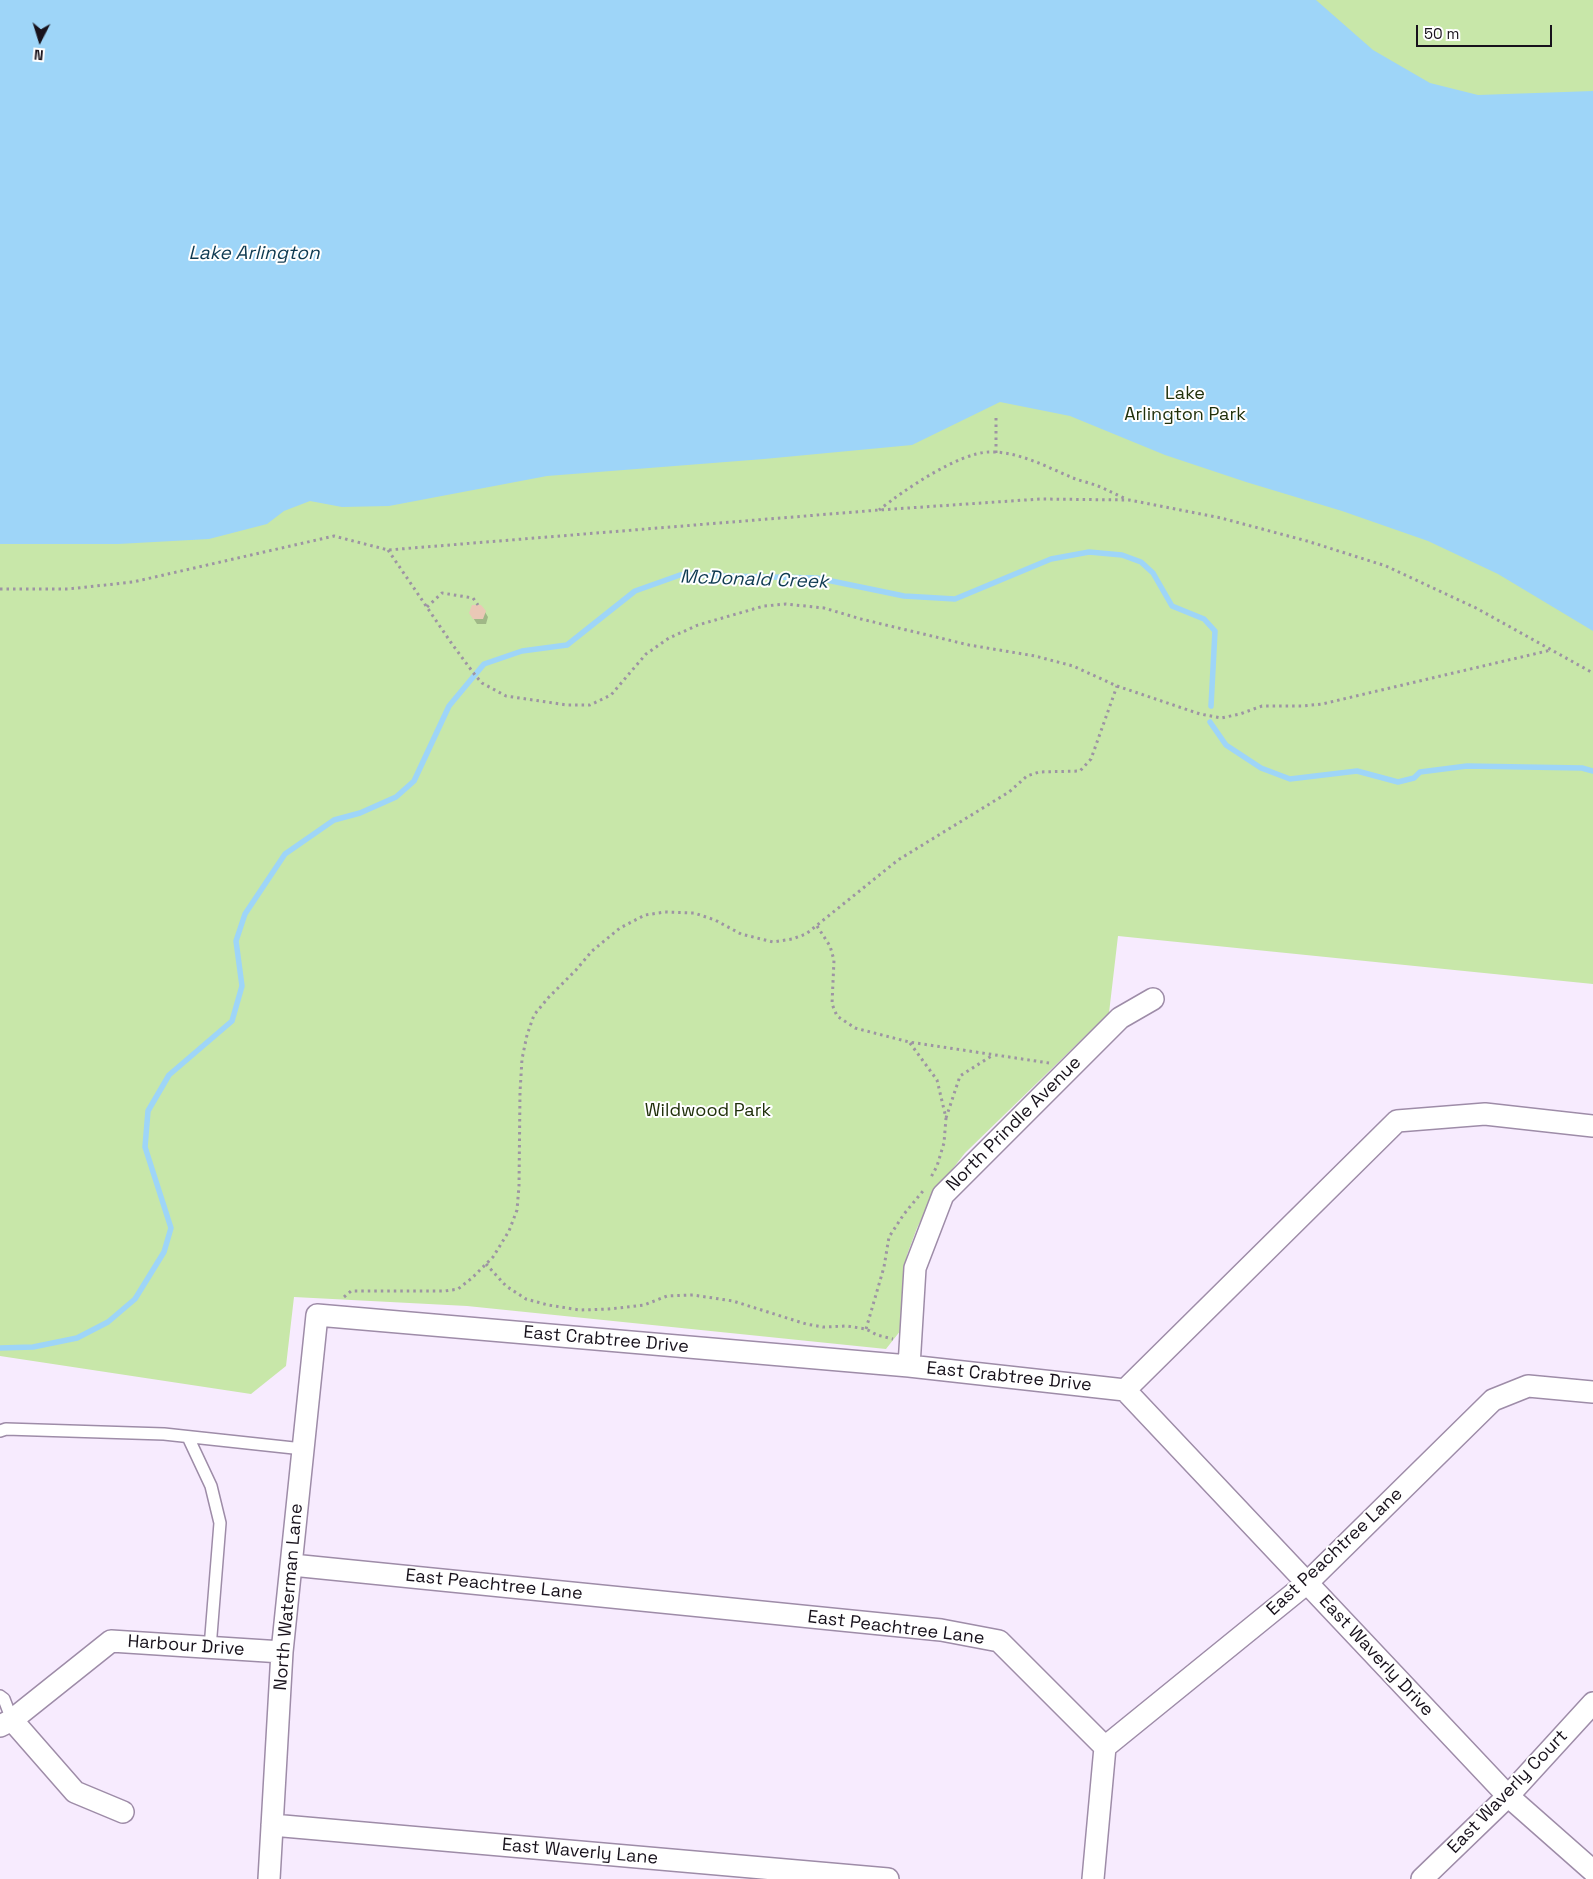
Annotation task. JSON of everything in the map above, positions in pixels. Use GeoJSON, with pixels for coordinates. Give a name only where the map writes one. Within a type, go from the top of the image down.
{"type":"FeatureCollection","features":[{"type":"Feature","properties":{"kind":"street","name":"North Prindle Avenue"},"geometry":{"type":"LineString","coordinates":[[910,1366],[915,1268],[943,1195],[1120,1018],[1153,999]]}},
{"type":"Feature","properties":{"kind":"street"},"geometry":{"type":"LineString","coordinates":[[1124,1390],[1397,1122],[1484,1114],[1593,1126]]}},
{"type":"Feature","properties":{"kind":"street","name":"East Crabtree Drive"},"geometry":{"type":"LineString","coordinates":[[316,1315],[910,1366],[1124,1390]]}},
{"type":"Feature","properties":{"kind":"street","name":"North Waterman Lane"},"geometry":{"type":"LineString","coordinates":[[269,1879],[282,1652],[316,1315]]}},
{"type":"Feature","properties":{"kind":"street","name":"East Peachtree Lane"},"geometry":{"type":"LineString","coordinates":[[292,1565],[941,1630],[999,1641],[1105,1747],[1307,1583],[1493,1400],[1528,1386],[1593,1392]]}},
{"type":"Feature","properties":{"kind":"street","name":"East Waverly Drive"},"geometry":{"type":"LineString","coordinates":[[1124,1390],[1508,1796],[1593,1871]]}},
{"type":"Feature","properties":{"kind":"street","name":"Harbour Drive"},"geometry":{"type":"LineString","coordinates":[[6,1723],[111,1641],[282,1652]]}},
{"type":"Feature","properties":{"kind":"street","name":"East Waverly Court"},"geometry":{"type":"LineString","coordinates":[[1422,1879],[1508,1796],[1593,1703]]}},
{"type":"Feature","properties":{"kind":"street"},"geometry":{"type":"LineString","coordinates":[[6,1723],[75,1792],[122,1812]]}},
{"type":"Feature","properties":{"kind":"street"},"geometry":{"type":"LineString","coordinates":[[1093,1879],[1105,1747]]}},
{"type":"Feature","properties":{"kind":"street","name":"East Waverly Lane"},"geometry":{"type":"LineString","coordinates":[[272,1825],[888,1879]]}},
{"type":"Feature","properties":{"kind":"lane"},"geometry":{"type":"LineString","coordinates":[[0,1431],[6,1429],[164,1434],[303,1449]]}},
{"type":"Feature","properties":{"kind":"lane"},"geometry":{"type":"LineString","coordinates":[[188,1436],[211,1486],[220,1523],[210,1648]]}},
{"type":"Feature","properties":{"kind":"lane"},"geometry":{"type":"LineString","coordinates":[[0,1696],[4,1699],[6,1723]]}},
{"type":"Feature","properties":{"kind":"path"},"geometry":{"type":"LineString","coordinates":[[996,415],[996,453]]}},
{"type":"Feature","properties":{"kind":"path"},"geometry":{"type":"LineString","coordinates":[[879,510],[898,495],[966,456],[990,452],[1038,463],[1129,500]]}},
{"type":"Feature","properties":{"kind":"path"},"geometry":{"type":"LineString","coordinates":[[0,589],[68,589],[133,582],[334,536],[388,550],[879,510],[1040,499],[1129,500],[1221,518],[1307,540],[1386,566],[1476,608],[1593,673]]}},
{"type":"Feature","properties":{"kind":"path"},"geometry":{"type":"LineString","coordinates":[[388,550],[452,644],[482,682],[506,696],[567,705],[590,705],[611,695],[646,654],[669,638],[698,625],[764,606],[786,604],[824,608],[861,619],[969,645],[1035,656],[1073,666],[1117,686],[1200,714],[1221,718],[1262,706],[1322,704],[1552,650]]}},
{"type":"Feature","properties":{"kind":"path"},"geometry":{"type":"LineString","coordinates":[[427,608],[442,593],[472,598],[478,605]]}},
{"type":"Feature","properties":{"kind":"path"},"geometry":{"type":"LineString","coordinates":[[344,1297],[351,1291],[445,1291],[458,1289],[493,1257],[509,1231],[517,1210],[520,1092],[522,1059],[527,1035],[534,1015],[548,998],[563,985],[592,950],[620,928],[644,916],[665,912],[694,913],[715,920],[741,934],[773,942],[792,939],[806,934],[898,860],[1009,792],[1027,776],[1039,772],[1080,770],[1091,759],[1117,686]]}},
{"type":"Feature","properties":{"kind":"path"},"geometry":{"type":"LineString","coordinates":[[817,926],[830,946],[834,960],[832,1004],[837,1016],[855,1028],[909,1042],[1072,1066]]}},
{"type":"Feature","properties":{"kind":"path"},"geometry":{"type":"LineString","coordinates":[[909,1042],[936,1080],[946,1118]]}},
{"type":"Feature","properties":{"kind":"path"},"geometry":{"type":"LineString","coordinates":[[929,1181],[937,1166],[944,1143],[946,1118],[960,1076],[994,1054]]}},
{"type":"Feature","properties":{"kind":"path"},"geometry":{"type":"LineString","coordinates":[[866,1329],[884,1268],[889,1237],[904,1214],[925,1188]]}},
{"type":"Feature","properties":{"kind":"path"},"geometry":{"type":"LineString","coordinates":[[486,1264],[506,1286],[526,1299],[548,1305],[580,1310],[609,1309],[644,1305],[667,1296],[693,1295],[733,1301],[806,1324],[823,1327],[847,1326],[866,1329],[877,1335],[911,1344]]}},
{"type":"Feature","properties":{"kind":"green space","name":"Lake Arlington Park"},"geometry":{"type":"Polygon","coordinates":[[[0,0],[1593,0],[1593,984],[1118,936],[1109,1013],[965,1153],[936,1190],[917,1228],[907,1255],[901,1330],[886,1349],[467,1306],[294,1297],[286,1366],[251,1394],[0,1356],[0,0]]]}},
{"type":"Feature","properties":{"kind":"water","name":"Lake Arlington"},"geometry":{"type":"Polygon","coordinates":[[[0,0],[1316,0],[1373,50],[1430,83],[1478,95],[1593,91],[1593,631],[1498,574],[1428,541],[1342,511],[1165,455],[1070,416],[1000,402],[912,445],[547,476],[389,506],[342,507],[310,501],[284,511],[267,524],[209,539],[118,544],[0,544],[0,0]]]}},
{"type":"Feature","properties":{"kind":"building"},"geometry":{"type":"Polygon","coordinates":[[[472,605],[481,605],[486,611],[483,619],[473,619],[469,613],[472,605]]]}},
{"type":"Feature","properties":{"kind":"waterway","name":"McDonald Creek"},"geometry":{"type":"LineString","coordinates":[[0,1348],[33,1347],[77,1338],[108,1322],[135,1299],[164,1252],[171,1228],[145,1147],[148,1111],[169,1075],[232,1021],[242,986],[236,941],[245,914],[285,854],[334,820],[360,813],[396,797],[414,781],[449,706],[484,664],[522,651],[567,645],[635,591],[680,575],[817,578],[904,596],[955,599],[1051,559],[1089,552],[1122,555],[1141,562],[1153,573],[1172,606],[1204,619],[1215,631],[1211,706]]}},
{"type":"Feature","properties":{"kind":"waterway","name":"McDonald Creek"},"geometry":{"type":"LineString","coordinates":[[1210,722],[1226,745],[1261,768],[1290,779],[1357,771],[1398,782],[1414,778],[1420,772],[1467,766],[1582,768],[1593,771]]}},
{"type":"Feature","properties":{"kind":"park label","name":"Wildwood Park"},"geometry":{"type":"Point","coordinates":[708,1111]}}]}
